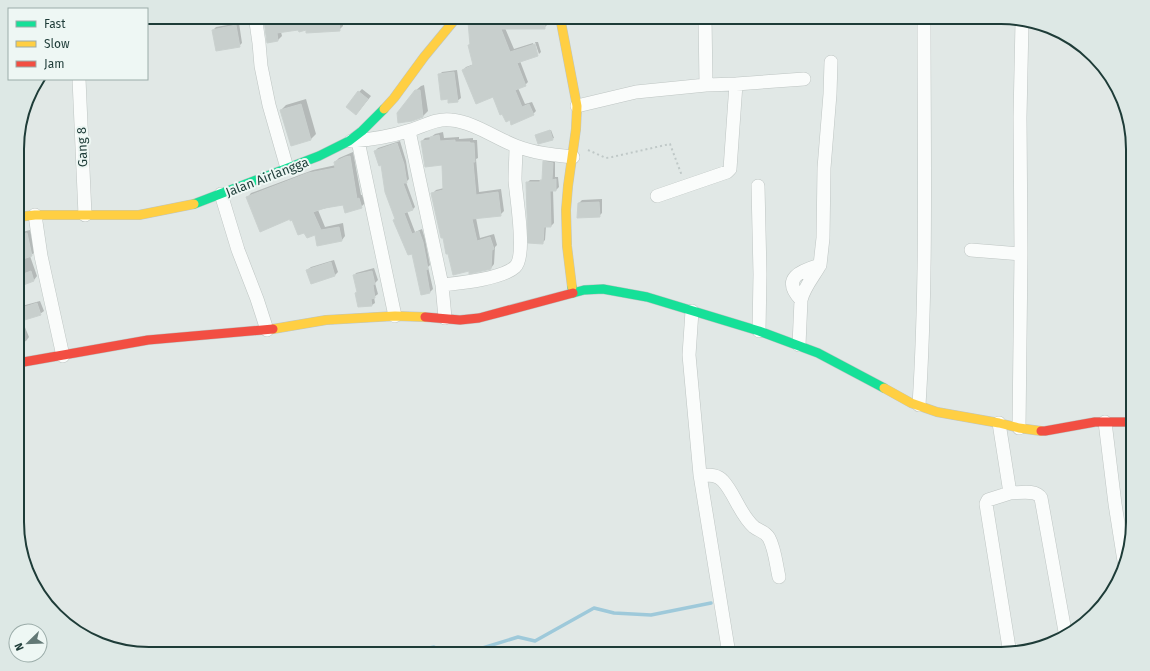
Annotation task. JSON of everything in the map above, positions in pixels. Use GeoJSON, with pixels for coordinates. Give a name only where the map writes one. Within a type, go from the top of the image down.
{"type":"FeatureCollection","features":[{"type":"Feature","properties":{"kind":"street"},"geometry":{"type":"LineString","coordinates":[[256,24],[260,66],[269,105],[287,168]]}},
{"type":"Feature","properties":{"kind":"street","name":"Jalan Airlangga"},"geometry":{"type":"LineString","coordinates":[[24,216],[139,215],[193,205],[319,156],[353,141],[394,98],[424,57],[451,24]]}},
{"type":"Feature","properties":{"kind":"street"},"geometry":{"type":"LineString","coordinates":[[561,24],[577,106],[577,121],[567,197],[568,266],[573,293]]}},
{"type":"Feature","properties":{"kind":"street"},"geometry":{"type":"LineString","coordinates":[[705,24],[706,85]]}},
{"type":"Feature","properties":{"kind":"street"},"geometry":{"type":"LineString","coordinates":[[919,405],[924,289],[924,26]]}},
{"type":"Feature","properties":{"kind":"street"},"geometry":{"type":"LineString","coordinates":[[1019,428],[1021,254],[1020,118],[1022,26]]}},
{"type":"Feature","properties":{"kind":"street"},"geometry":{"type":"LineString","coordinates":[[799,345],[801,300],[792,288],[793,279],[802,272],[820,265],[823,238],[824,168],[832,62]]}},
{"type":"Feature","properties":{"kind":"street"},"geometry":{"type":"LineString","coordinates":[[577,106],[636,92],[706,85],[804,79]]}},
{"type":"Feature","properties":{"kind":"street","name":"Gang 8"},"geometry":{"type":"LineString","coordinates":[[80,80],[85,215]]}},
{"type":"Feature","properties":{"kind":"street"},"geometry":{"type":"LineString","coordinates":[[657,196],[727,172],[730,169],[736,84]]}},
{"type":"Feature","properties":{"kind":"street"},"geometry":{"type":"LineString","coordinates":[[395,316],[353,141],[409,131],[442,119],[454,120],[482,130],[516,146],[538,153],[573,152]]}},
{"type":"Feature","properties":{"kind":"street"},"geometry":{"type":"LineString","coordinates":[[409,131],[442,285],[445,318]]}},
{"type":"Feature","properties":{"kind":"street"},"geometry":{"type":"LineString","coordinates":[[442,285],[471,282],[493,276],[510,270],[519,262],[521,247],[515,180],[516,146]]}},
{"type":"Feature","properties":{"kind":"street"},"geometry":{"type":"LineString","coordinates":[[758,186],[760,274],[759,331]]}},
{"type":"Feature","properties":{"kind":"street"},"geometry":{"type":"LineString","coordinates":[[221,194],[238,250],[267,330]]}},
{"type":"Feature","properties":{"kind":"street"},"geometry":{"type":"LineString","coordinates":[[35,215],[42,263],[64,356]]}},
{"type":"Feature","properties":{"kind":"street"},"geometry":{"type":"LineString","coordinates":[[971,250],[1021,254]]}},
{"type":"Feature","properties":{"kind":"street"},"geometry":{"type":"LineString","coordinates":[[24,362],[148,340],[267,330],[326,320],[395,316],[460,320],[479,318],[573,293],[603,289],[647,297],[759,331],[799,345],[818,353],[911,403],[937,412],[1019,428],[1045,431],[1095,422],[1126,422]]}},
{"type":"Feature","properties":{"kind":"street"},"geometry":{"type":"LineString","coordinates":[[692,311],[690,355],[700,475],[728,647]]}},
{"type":"Feature","properties":{"kind":"street"},"geometry":{"type":"LineString","coordinates":[[1105,422],[1123,552]]}},
{"type":"Feature","properties":{"kind":"street"},"geometry":{"type":"LineString","coordinates":[[999,423],[1010,493]]}},
{"type":"Feature","properties":{"kind":"street"},"geometry":{"type":"LineString","coordinates":[[700,475],[715,476],[722,480],[750,522],[755,528],[764,532],[768,537],[773,548],[779,577]]}},
{"type":"Feature","properties":{"kind":"street"},"geometry":{"type":"LineString","coordinates":[[1009,647],[986,504],[988,500],[1010,493],[1036,493],[1040,496],[1065,630]]}},
{"type":"Feature","properties":{"kind":"path"},"geometry":{"type":"LineString","coordinates":[[573,152],[593,151],[606,158],[612,158],[670,144],[685,186]]}},
{"type":"Feature","properties":{"kind":"building"},"geometry":{"type":"Polygon","coordinates":[[[265,24],[340,24],[340,31],[306,33],[306,30],[299,32],[298,30],[277,33],[278,41],[267,43],[265,24]]]}},
{"type":"Feature","properties":{"kind":"building"},"geometry":{"type":"Polygon","coordinates":[[[468,24],[545,24],[545,29],[501,29],[510,52],[535,44],[538,56],[517,63],[526,86],[515,90],[522,107],[529,104],[534,115],[511,125],[510,120],[506,122],[502,114],[500,115],[493,97],[476,104],[462,70],[473,65],[468,45],[470,45],[468,24]]]}},
{"type":"Feature","properties":{"kind":"building"},"geometry":{"type":"Polygon","coordinates":[[[236,25],[240,47],[216,51],[212,30],[236,25]]]}},
{"type":"Feature","properties":{"kind":"building"},"geometry":{"type":"Polygon","coordinates":[[[454,72],[458,102],[448,103],[448,99],[441,100],[438,74],[454,72]]]}},
{"type":"Feature","properties":{"kind":"building"},"geometry":{"type":"Polygon","coordinates":[[[415,90],[420,90],[423,117],[412,121],[398,123],[397,113],[415,90]]]}},
{"type":"Feature","properties":{"kind":"building"},"geometry":{"type":"Polygon","coordinates":[[[358,91],[368,99],[356,115],[346,107],[358,91]]]}},
{"type":"Feature","properties":{"kind":"building"},"geometry":{"type":"Polygon","coordinates":[[[301,104],[311,140],[291,146],[280,110],[301,104]]]}},
{"type":"Feature","properties":{"kind":"building"},"geometry":{"type":"Polygon","coordinates":[[[550,130],[553,140],[538,144],[535,135],[550,130]]]}},
{"type":"Feature","properties":{"kind":"building"},"geometry":{"type":"Polygon","coordinates":[[[439,135],[440,141],[455,140],[455,142],[474,143],[475,162],[473,162],[476,195],[498,192],[501,216],[472,219],[477,241],[490,237],[494,249],[492,250],[491,269],[469,274],[469,271],[453,275],[448,254],[446,254],[443,238],[441,238],[431,193],[443,190],[442,165],[425,167],[421,141],[430,140],[430,137],[439,135]]]}},
{"type":"Feature","properties":{"kind":"building"},"geometry":{"type":"Polygon","coordinates":[[[397,143],[404,164],[407,183],[403,183],[413,210],[404,213],[412,234],[419,231],[423,242],[428,269],[426,270],[430,293],[421,295],[412,254],[408,255],[393,220],[395,219],[385,192],[381,165],[379,166],[374,151],[397,143]]]}},
{"type":"Feature","properties":{"kind":"building"},"geometry":{"type":"Polygon","coordinates":[[[350,156],[357,199],[359,198],[362,208],[345,213],[343,205],[313,212],[321,230],[339,227],[342,241],[317,246],[315,235],[307,238],[304,233],[298,235],[292,220],[290,221],[290,219],[260,232],[246,197],[308,173],[335,168],[334,162],[350,156]]]}},
{"type":"Feature","properties":{"kind":"building"},"geometry":{"type":"Polygon","coordinates":[[[543,161],[553,163],[552,180],[556,179],[556,191],[550,191],[551,227],[544,227],[543,244],[528,243],[526,182],[540,182],[540,180],[542,180],[543,161]]]}},
{"type":"Feature","properties":{"kind":"building"},"geometry":{"type":"Polygon","coordinates":[[[599,202],[600,217],[577,218],[578,203],[599,202]]]}},
{"type":"Feature","properties":{"kind":"building"},"geometry":{"type":"Polygon","coordinates":[[[27,233],[32,256],[24,259],[24,234],[27,233]]]}},
{"type":"Feature","properties":{"kind":"building"},"geometry":{"type":"Polygon","coordinates":[[[331,262],[335,276],[311,284],[306,270],[331,262]]]}},
{"type":"Feature","properties":{"kind":"building"},"geometry":{"type":"Polygon","coordinates":[[[31,271],[34,281],[24,285],[24,274],[31,271]]]}},
{"type":"Feature","properties":{"kind":"building"},"geometry":{"type":"Polygon","coordinates":[[[372,271],[375,284],[373,285],[375,298],[371,299],[372,306],[358,307],[355,293],[357,292],[353,275],[372,271]]]}},
{"type":"Feature","properties":{"kind":"building"},"geometry":{"type":"Polygon","coordinates":[[[37,303],[41,315],[24,320],[24,307],[37,303]]]}},
{"type":"Feature","properties":{"kind":"waterway"},"geometry":{"type":"LineString","coordinates":[[486,647],[518,637],[535,641],[594,608],[614,613],[651,615],[711,603]]}},
{"type":"Feature","properties":{"kind":"traffic: fast"},"geometry":{"type":"LineString","coordinates":[[194,204],[319,156],[349,141],[362,131],[384,109]]}},
{"type":"Feature","properties":{"kind":"traffic: fast"},"geometry":{"type":"LineString","coordinates":[[572,287],[573,293],[584,290],[603,289],[647,297],[759,331],[818,353],[884,388]]}},
{"type":"Feature","properties":{"kind":"traffic: slow"},"geometry":{"type":"LineString","coordinates":[[384,109],[451,24]]}},
{"type":"Feature","properties":{"kind":"traffic: slow"},"geometry":{"type":"LineString","coordinates":[[561,24],[577,106],[576,129],[566,210],[567,246],[572,287]]}},
{"type":"Feature","properties":{"kind":"traffic: slow"},"geometry":{"type":"LineString","coordinates":[[24,216],[139,215],[194,204]]}},
{"type":"Feature","properties":{"kind":"traffic: slow"},"geometry":{"type":"LineString","coordinates":[[273,329],[326,320],[395,316],[425,317]]}},
{"type":"Feature","properties":{"kind":"traffic: slow"},"geometry":{"type":"LineString","coordinates":[[884,388],[911,403],[937,412],[1041,431]]}},
{"type":"Feature","properties":{"kind":"traffic: jam"},"geometry":{"type":"LineString","coordinates":[[425,317],[460,320],[479,318],[573,293]]}},
{"type":"Feature","properties":{"kind":"traffic: jam"},"geometry":{"type":"LineString","coordinates":[[24,362],[148,340],[273,329]]}},
{"type":"Feature","properties":{"kind":"traffic: jam"},"geometry":{"type":"LineString","coordinates":[[1041,431],[1095,422],[1126,422]]}}]}
